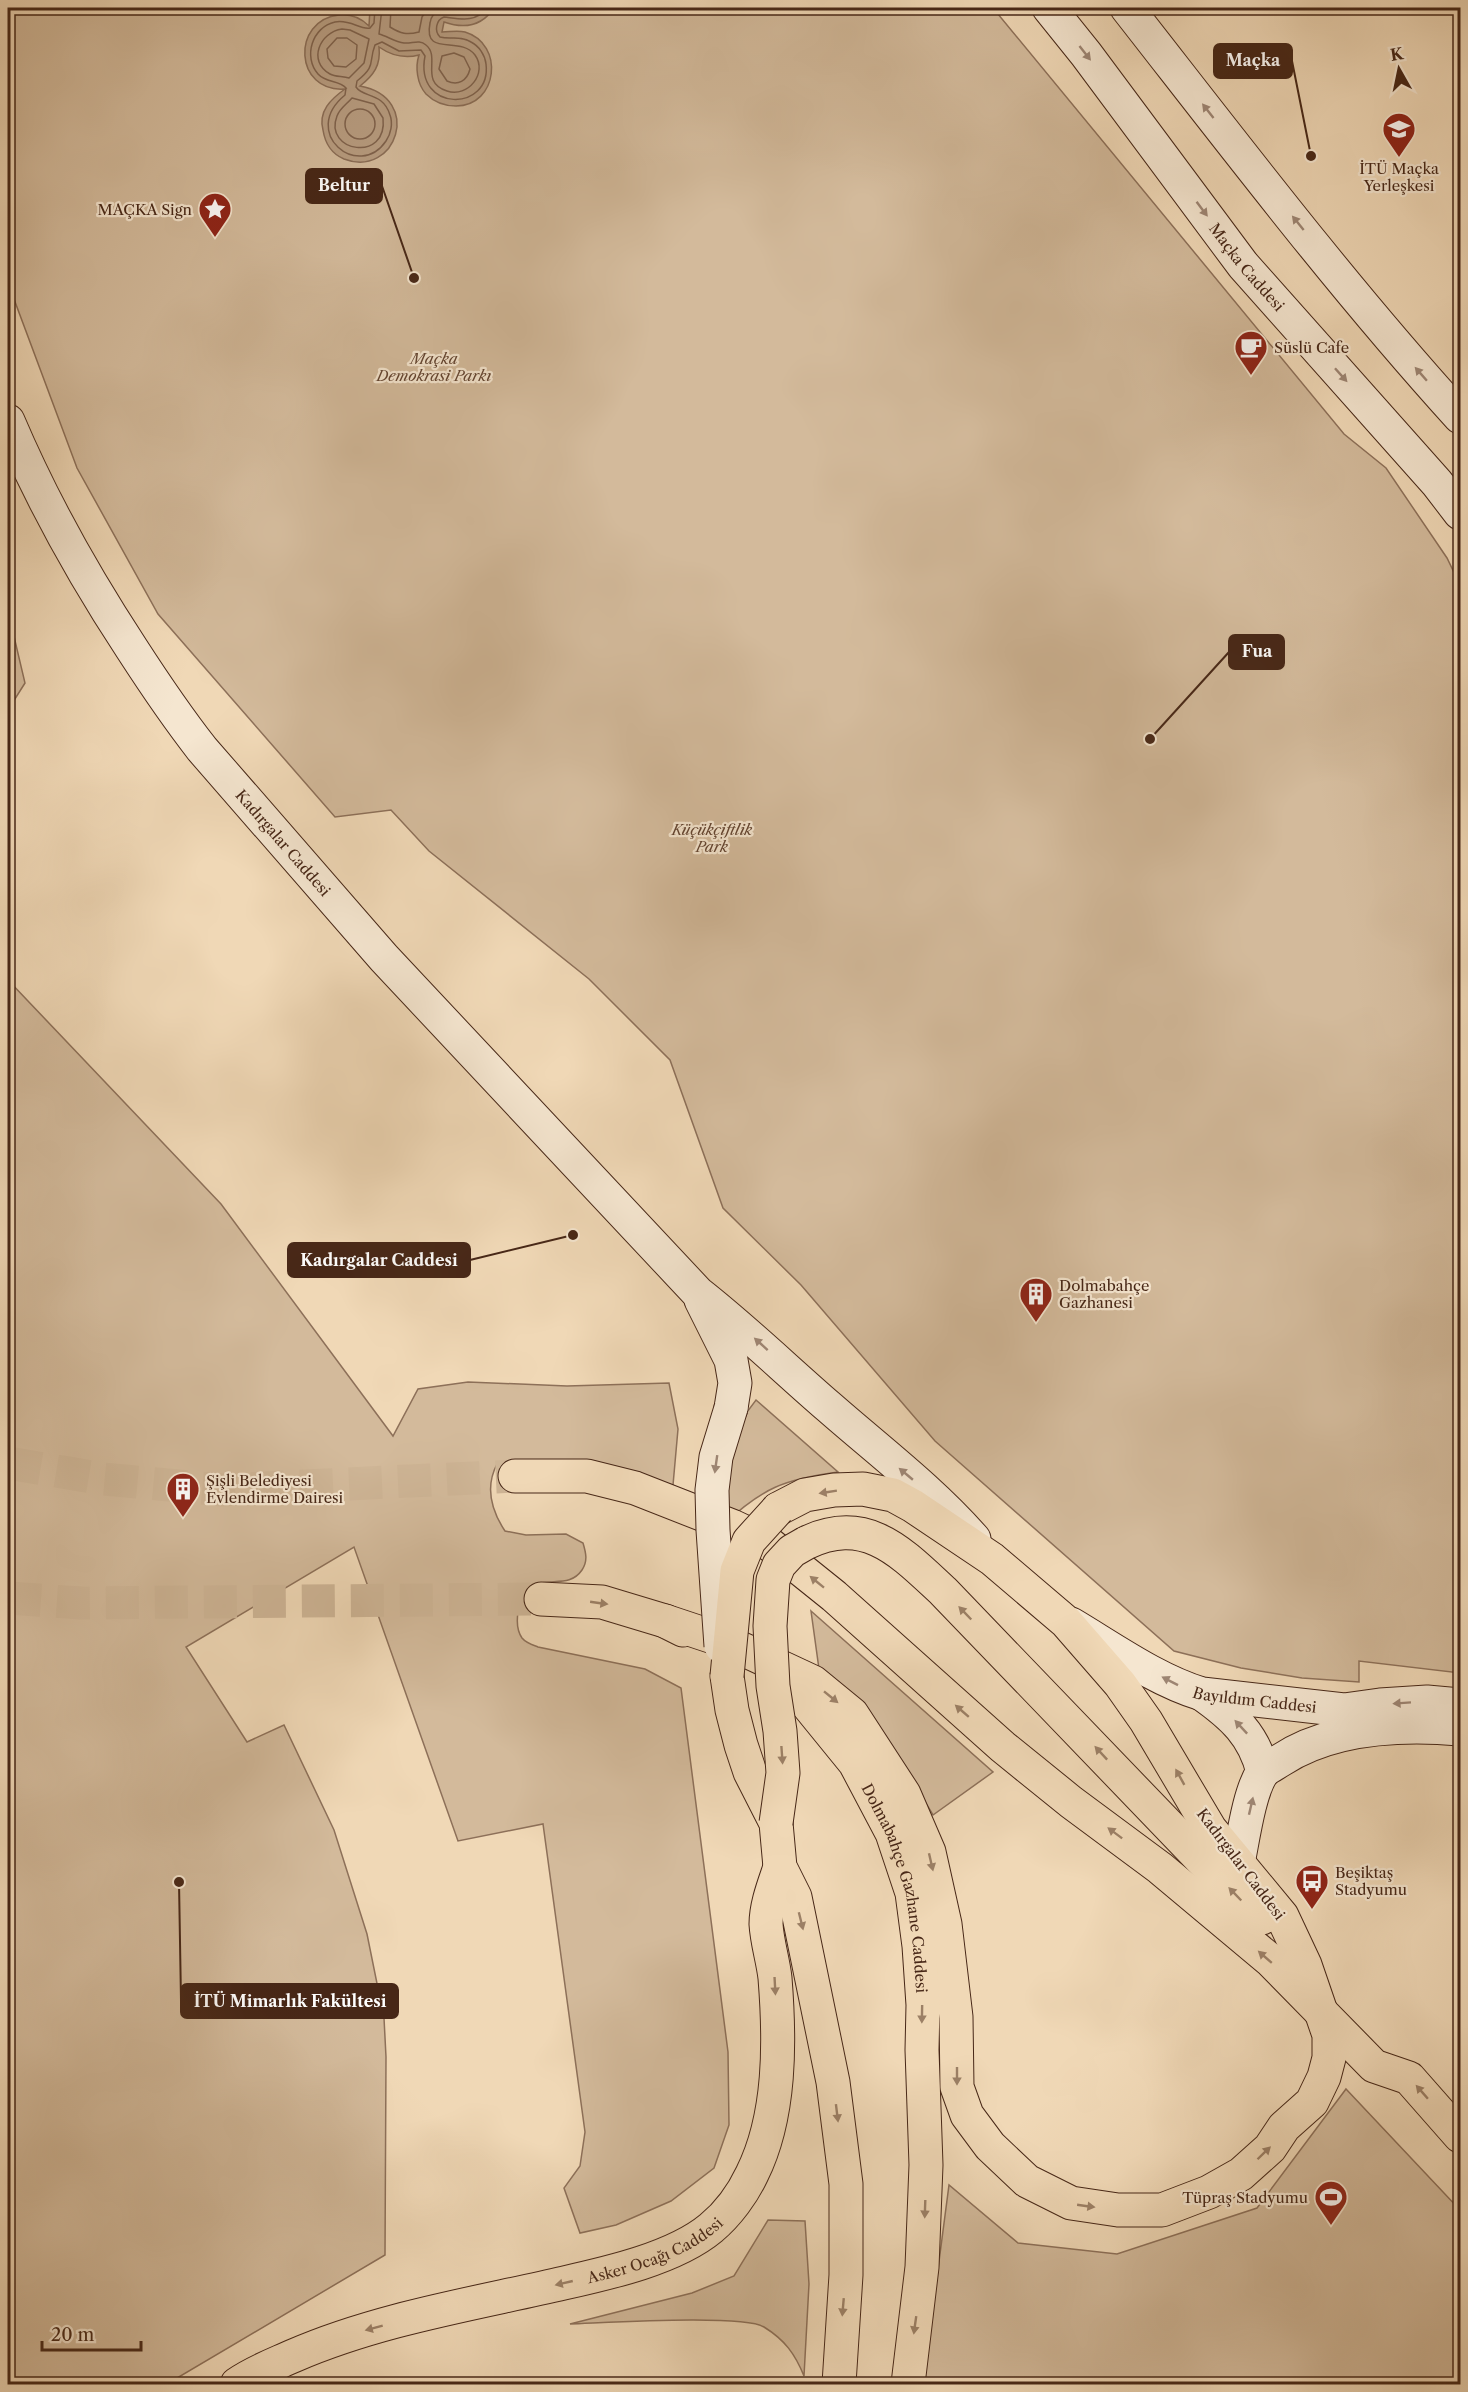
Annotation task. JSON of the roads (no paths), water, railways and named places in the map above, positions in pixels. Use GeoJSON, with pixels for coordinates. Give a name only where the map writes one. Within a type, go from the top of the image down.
{"type":"FeatureCollection","features":[{"type":"Feature","properties":{"kind":"main road","name":"Maçka Caddesi"},"geometry":{"type":"LineString","coordinates":[[1049,8],[1086,54],[1243,265],[1461,513]]}},
{"type":"Feature","properties":{"kind":"main road"},"geometry":{"type":"LineString","coordinates":[[1127,8],[1244,157],[1421,374],[1461,417]]}},
{"type":"Feature","properties":{"kind":"main road","name":"Kadırgalar Caddesi"},"geometry":{"type":"LineString","coordinates":[[8,421],[87,579],[183,725],[384,958],[698,1293]]}},
{"type":"Feature","properties":{"kind":"main road"},"geometry":{"type":"LineString","coordinates":[[698,1293],[731,1360],[735,1383],[731,1408],[716,1456],[712,1490],[718,1623],[732,1710],[741,1745],[750,1772],[776,1823]]}},
{"type":"Feature","properties":{"kind":"main road"},"geometry":{"type":"LineString","coordinates":[[698,1293],[756,1340],[819,1399],[930,1493],[992,1559]]}},
{"type":"Feature","properties":{"kind":"main road"},"geometry":{"type":"LineString","coordinates":[[515,1476],[587,1476],[635,1488],[732,1526],[768,1543],[834,1596],[1003,1747],[1071,1802],[1160,1868],[1269,1960],[1321,2013],[1329,2035],[1329,2058],[1324,2077],[1312,2102],[1284,2127],[1270,2148],[1241,2174],[1209,2192],[1162,2210],[1118,2210],[1071,2203],[1027,2181],[990,2146],[968,2115],[957,2087],[956,2017],[945,1924],[929,1852],[904,1794],[852,1714],[813,1682],[762,1657],[665,1621]]}},
{"type":"Feature","properties":{"kind":"main road","name":"Kadırgalar Caddesi"},"geometry":{"type":"LineString","coordinates":[[727,1676],[737,1571],[749,1541],[778,1509],[805,1495],[834,1490],[863,1489],[893,1495],[913,1506],[992,1559],[1066,1622],[1120,1684],[1146,1721],[1210,1829],[1282,1916],[1312,1984],[1321,2013],[1374,2066],[1409,2078],[1461,2136]]}},
{"type":"Feature","properties":{"kind":"main road"},"geometry":{"type":"LineString","coordinates":[[839,2385],[846,2275],[846,2184],[823,2023],[795,1897],[780,1867],[776,1823],[783,1773],[770,1626],[773,1580],[779,1565],[792,1551],[825,1534],[851,1531],[900,1551],[943,1591],[1062,1712],[1247,1907],[1296,1946]]}},
{"type":"Feature","properties":{"kind":"main road","name":"Dolmabahçe Gazhane Caddesi"},"geometry":{"type":"LineString","coordinates":[[541,1599],[602,1602],[665,1621],[759,1666],[807,1704],[855,1763],[892,1833],[912,1893],[919,1946],[926,2165],[922,2267],[908,2385]]}},
{"type":"Feature","properties":{"kind":"main road","name":"Bayıldım Caddesi"},"geometry":{"type":"LineString","coordinates":[[1066,1622],[1161,1676],[1188,1690],[1202,1694],[1344,1710],[1427,1702],[1461,1705]]}},
{"type":"Feature","properties":{"kind":"main road"},"geometry":{"type":"LineString","coordinates":[[1202,1694],[1226,1711],[1251,1738],[1263,1772]]}},
{"type":"Feature","properties":{"kind":"main road"},"geometry":{"type":"LineString","coordinates":[[1238,1863],[1254,1793],[1263,1772],[1297,1750],[1332,1738],[1386,1728],[1461,1729]]}},
{"type":"Feature","properties":{"kind":"main road","name":"Asker Ocağı Caddesi"},"geometry":{"type":"LineString","coordinates":[[237,2385],[250,2375],[332,2339],[441,2311],[607,2274],[671,2251],[711,2228],[733,2205],[752,2174],[764,2143],[776,2082],[778,2034],[775,1977],[766,1924],[772,1891],[780,1867]]}},
{"type":"Feature","properties":{"kind":"water"},"geometry":{"type":"Polygon","coordinates":[[[370,8],[494,8],[484,19],[472,24],[459,25],[444,22],[442,32],[462,31],[478,39],[486,49],[491,61],[491,74],[488,86],[481,96],[470,103],[456,106],[444,104],[429,97],[423,90],[417,70],[419,55],[398,56],[379,47],[376,69],[360,86],[380,93],[392,105],[397,120],[396,134],[389,148],[377,158],[362,162],[340,157],[327,144],[322,117],[331,101],[345,89],[328,87],[316,80],[308,69],[305,55],[306,42],[313,29],[323,20],[347,15],[369,26],[370,8]]]}},
{"type":"Feature","properties":{"kind":"tunnel"},"geometry":{"type":"LineString","coordinates":[[8,1463],[104,1479],[222,1490],[515,1476]]}},
{"type":"Feature","properties":{"kind":"tunnel"},"geometry":{"type":"LineString","coordinates":[[8,1598],[81,1603],[541,1599]]}},
{"type":"Feature","properties":{"kind":"place","name":"Maçka"},"geometry":{"type":"Point","coordinates":[1311,156]}},
{"type":"Feature","properties":{"kind":"place","name":"İTÜ Maçka Yerleşkesi"},"geometry":{"type":"Point","coordinates":[1399,158]}},
{"type":"Feature","properties":{"kind":"place","name":"MAÇKA Sign"},"geometry":{"type":"Point","coordinates":[215,238]}},
{"type":"Feature","properties":{"kind":"place","name":"Beltur"},"geometry":{"type":"Point","coordinates":[414,278]}},
{"type":"Feature","properties":{"kind":"place","name":"Süslü Cafe"},"geometry":{"type":"Point","coordinates":[1251,376]}},
{"type":"Feature","properties":{"kind":"place","name":"Fua"},"geometry":{"type":"Point","coordinates":[1150,739]}},
{"type":"Feature","properties":{"kind":"place","name":"Kadırgalar Caddesi"},"geometry":{"type":"Point","coordinates":[573,1235]}},
{"type":"Feature","properties":{"kind":"place","name":"Dolmabahçe Gazhanesi"},"geometry":{"type":"Point","coordinates":[1036,1323]}},
{"type":"Feature","properties":{"kind":"place","name":"Şişli Belediyesi Evlendirme Dairesi"},"geometry":{"type":"Point","coordinates":[183,1518]}},
{"type":"Feature","properties":{"kind":"place","name":"İTÜ Mimarlık Fakültesi"},"geometry":{"type":"Point","coordinates":[179,1882]}},
{"type":"Feature","properties":{"kind":"place","name":"Beşiktaş Stadyumu"},"geometry":{"type":"Point","coordinates":[1312,1910]}},
{"type":"Feature","properties":{"kind":"place","name":"Tüpraş Stadyumu"},"geometry":{"type":"Point","coordinates":[1331,2226]}},
{"type":"Feature","properties":{"kind":"park label","name":"Maçka Demokrasi Parkı"},"geometry":{"type":"Point","coordinates":[434,366]}},
{"type":"Feature","properties":{"kind":"park label","name":"Küçükçiftlik Park"},"geometry":{"type":"Point","coordinates":[712,838]}}]}
